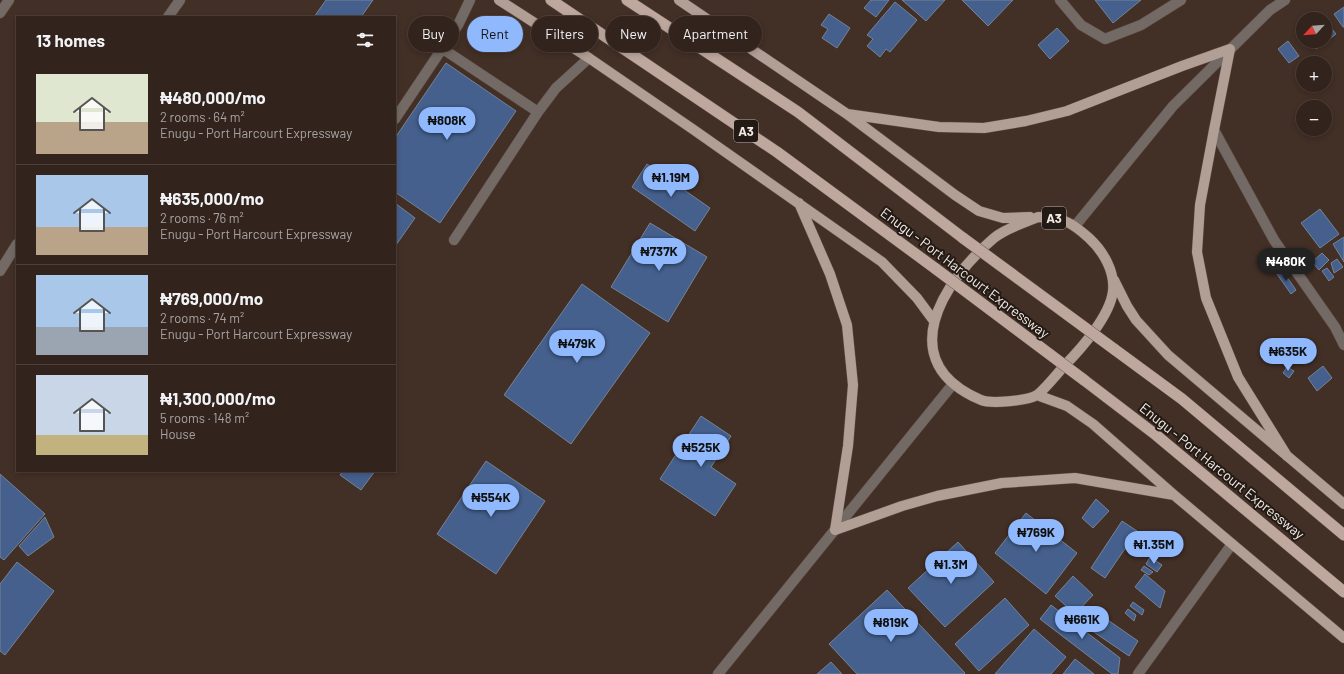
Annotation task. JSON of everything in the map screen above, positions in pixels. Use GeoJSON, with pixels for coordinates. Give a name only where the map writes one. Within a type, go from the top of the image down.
{"type":"FeatureCollection","features":[{"type":"Feature","properties":{"kind":"highway","name":"Enugu - Port Harcourt Expressway"},"geometry":{"type":"LineString","coordinates":[[551,0],[776,152],[936,269],[1156,435],[1344,592]]}},
{"type":"Feature","properties":{"kind":"highway","name":"Enugu - Port Harcourt Expressway"},"geometry":{"type":"LineString","coordinates":[[627,0],[798,112],[963,238],[1182,399],[1344,535]]}},
{"type":"Feature","properties":{"kind":"main road","name":"A3"},"geometry":{"type":"LineString","coordinates":[[499,0],[589,58],[882,262],[917,298],[934,321]]}},
{"type":"Feature","properties":{"kind":"main road","name":"A3"},"geometry":{"type":"LineString","coordinates":[[680,0],[847,114],[955,195],[979,211],[1003,218],[1056,218],[1075,226],[1094,243],[1106,259],[1112,276],[1127,306],[1136,320],[1155,342],[1168,355],[1344,504]]}},
{"type":"Feature","properties":{"kind":"main road"},"geometry":{"type":"LineString","coordinates":[[847,114],[939,127],[984,128],[1067,111],[1182,66],[1230,50],[1200,205],[1197,252],[1206,298],[1238,377],[1287,456]]}},
{"type":"Feature","properties":{"kind":"main road"},"geometry":{"type":"LineString","coordinates":[[799,203],[830,274],[847,325],[853,385],[848,446],[835,530],[902,506],[937,496],[1002,483],[1075,478],[1174,495]]}},
{"type":"Feature","properties":{"kind":"main road","name":"A3"},"geometry":{"type":"LineString","coordinates":[[1038,217],[995,237],[955,278],[947,291],[934,321],[931,342],[938,367],[953,384],[986,402],[1016,401],[1037,395],[1080,350],[1098,325],[1109,305],[1113,291],[1112,276]]}},
{"type":"Feature","properties":{"kind":"main road"},"geometry":{"type":"LineString","coordinates":[[1037,395],[1067,406],[1093,424],[1174,495],[1344,638]]}},
{"type":"Feature","properties":{"kind":"street"},"geometry":{"type":"LineString","coordinates":[[0,13],[9,0]]}},
{"type":"Feature","properties":{"kind":"street"},"geometry":{"type":"LineString","coordinates":[[169,16],[180,0]]}},
{"type":"Feature","properties":{"kind":"street"},"geometry":{"type":"LineString","coordinates":[[459,23],[470,0]]}},
{"type":"Feature","properties":{"kind":"street"},"geometry":{"type":"LineString","coordinates":[[1060,0],[1081,25],[1105,39],[1141,25],[1181,0]]}},
{"type":"Feature","properties":{"kind":"street"},"geometry":{"type":"LineString","coordinates":[[1075,226],[1173,106],[1270,10],[1285,0]]}},
{"type":"Feature","properties":{"kind":"street"},"geometry":{"type":"LineString","coordinates":[[396,118],[440,52]]}},
{"type":"Feature","properties":{"kind":"street"},"geometry":{"type":"LineString","coordinates":[[449,52],[538,112]]}},
{"type":"Feature","properties":{"kind":"street"},"geometry":{"type":"LineString","coordinates":[[454,240],[538,112],[556,88],[589,58]]}},
{"type":"Feature","properties":{"kind":"street"},"geometry":{"type":"LineString","coordinates":[[1214,130],[1274,240],[1335,327],[1344,345]]}},
{"type":"Feature","properties":{"kind":"street"},"geometry":{"type":"LineString","coordinates":[[0,271],[16,246]]}},
{"type":"Feature","properties":{"kind":"street"},"geometry":{"type":"LineString","coordinates":[[718,674],[953,384]]}},
{"type":"Feature","properties":{"kind":"street"},"geometry":{"type":"LineString","coordinates":[[1138,674],[1232,544]]}},
{"type":"Feature","properties":{"kind":"building"},"geometry":{"type":"Polygon","coordinates":[[[326,0],[373,0],[362,16],[315,16],[326,0]]]}},
{"type":"Feature","properties":{"kind":"building"},"geometry":{"type":"Polygon","coordinates":[[[871,0],[889,0],[876,17],[864,8],[871,0]]]}},
{"type":"Feature","properties":{"kind":"building"},"geometry":{"type":"Polygon","coordinates":[[[902,0],[945,0],[926,21],[902,0]]]}},
{"type":"Feature","properties":{"kind":"building"},"geometry":{"type":"Polygon","coordinates":[[[962,0],[1013,0],[988,26],[962,0]]]}},
{"type":"Feature","properties":{"kind":"building"},"geometry":{"type":"Polygon","coordinates":[[[1095,0],[1141,0],[1113,23],[1095,0]]]}},
{"type":"Feature","properties":{"kind":"building"},"geometry":{"type":"Polygon","coordinates":[[[895,2],[917,20],[890,52],[886,49],[880,57],[867,46],[873,39],[867,35],[895,2]]]}},
{"type":"Feature","properties":{"kind":"building"},"geometry":{"type":"Polygon","coordinates":[[[1344,7],[1344,27],[1343,27],[1334,14],[1344,7]]]}},
{"type":"Feature","properties":{"kind":"building"},"geometry":{"type":"Polygon","coordinates":[[[829,14],[850,28],[837,48],[822,38],[828,29],[821,25],[829,14]]]}},
{"type":"Feature","properties":{"kind":"building"},"geometry":{"type":"Polygon","coordinates":[[[1057,28],[1069,41],[1050,59],[1038,45],[1057,28]]]}},
{"type":"Feature","properties":{"kind":"building"},"geometry":{"type":"Polygon","coordinates":[[[1332,29],[1336,34],[1332,37],[1332,29]]]}},
{"type":"Feature","properties":{"kind":"building"},"geometry":{"type":"Polygon","coordinates":[[[1288,41],[1299,56],[1296,56],[1296,58],[1289,63],[1278,49],[1288,41]]]}},
{"type":"Feature","properties":{"kind":"building"},"geometry":{"type":"Polygon","coordinates":[[[446,63],[516,111],[440,223],[396,193],[396,137],[446,63]]]}},
{"type":"Feature","properties":{"kind":"building"},"geometry":{"type":"Polygon","coordinates":[[[647,164],[710,208],[695,231],[632,187],[647,164]]]}},
{"type":"Feature","properties":{"kind":"building"},"geometry":{"type":"Polygon","coordinates":[[[396,204],[415,218],[396,245],[396,204]]]}},
{"type":"Feature","properties":{"kind":"building"},"geometry":{"type":"Polygon","coordinates":[[[1320,209],[1339,234],[1320,248],[1301,223],[1320,209]]]}},
{"type":"Feature","properties":{"kind":"building"},"geometry":{"type":"Polygon","coordinates":[[[650,223],[707,257],[668,322],[611,287],[650,223]]]}},
{"type":"Feature","properties":{"kind":"building"},"geometry":{"type":"Polygon","coordinates":[[[1344,237],[1344,262],[1333,244],[1344,237]]]}},
{"type":"Feature","properties":{"kind":"building"},"geometry":{"type":"Polygon","coordinates":[[[1322,253],[1329,260],[1319,270],[1312,262],[1322,253]]]}},
{"type":"Feature","properties":{"kind":"building"},"geometry":{"type":"Polygon","coordinates":[[[1337,259],[1343,267],[1334,273],[1331,263],[1337,259]]]}},
{"type":"Feature","properties":{"kind":"building"},"geometry":{"type":"Polygon","coordinates":[[[1327,268],[1334,277],[1329,281],[1322,271],[1327,268]]]}},
{"type":"Feature","properties":{"kind":"building"},"geometry":{"type":"Polygon","coordinates":[[[1282,270],[1296,290],[1291,294],[1277,274],[1282,270]]]}},
{"type":"Feature","properties":{"kind":"building"},"geometry":{"type":"Polygon","coordinates":[[[582,284],[650,333],[571,444],[504,395],[582,284]]]}},
{"type":"Feature","properties":{"kind":"building"},"geometry":{"type":"Polygon","coordinates":[[[1323,366],[1332,378],[1317,391],[1308,378],[1323,366]]]}},
{"type":"Feature","properties":{"kind":"building"},"geometry":{"type":"Polygon","coordinates":[[[1287,367],[1294,371],[1289,378],[1283,373],[1287,367]]]}},
{"type":"Feature","properties":{"kind":"building"},"geometry":{"type":"Polygon","coordinates":[[[701,416],[731,436],[711,467],[736,484],[715,516],[660,479],[701,416]]]}},
{"type":"Feature","properties":{"kind":"building"},"geometry":{"type":"Polygon","coordinates":[[[486,461],[545,501],[496,574],[437,534],[486,461]]]}},
{"type":"Feature","properties":{"kind":"building"},"geometry":{"type":"Polygon","coordinates":[[[342,472],[374,472],[361,490],[340,475],[342,472]]]}},
{"type":"Feature","properties":{"kind":"building"},"geometry":{"type":"Polygon","coordinates":[[[0,474],[45,514],[4,560],[0,557],[0,474]]]}},
{"type":"Feature","properties":{"kind":"building"},"geometry":{"type":"Polygon","coordinates":[[[1096,499],[1109,511],[1093,528],[1082,518],[1096,499]]]}},
{"type":"Feature","properties":{"kind":"building"},"geometry":{"type":"Polygon","coordinates":[[[1026,513],[1077,553],[1046,594],[995,553],[1026,513]]]}},
{"type":"Feature","properties":{"kind":"building"},"geometry":{"type":"Polygon","coordinates":[[[45,517],[54,537],[28,556],[19,546],[45,517]]]}},
{"type":"Feature","properties":{"kind":"building"},"geometry":{"type":"Polygon","coordinates":[[[1122,521],[1137,531],[1105,578],[1091,568],[1122,521]]]}},
{"type":"Feature","properties":{"kind":"building"},"geometry":{"type":"Polygon","coordinates":[[[958,542],[994,582],[945,627],[908,588],[958,542]]]}},
{"type":"Feature","properties":{"kind":"building"},"geometry":{"type":"Polygon","coordinates":[[[1150,557],[1162,565],[1157,572],[1146,564],[1150,557]]]}},
{"type":"Feature","properties":{"kind":"building"},"geometry":{"type":"Polygon","coordinates":[[[17,562],[54,591],[5,655],[0,651],[0,584],[17,562]]]}},
{"type":"Feature","properties":{"kind":"building"},"geometry":{"type":"Polygon","coordinates":[[[1144,566],[1153,572],[1149,575],[1141,570],[1144,566]]]}},
{"type":"Feature","properties":{"kind":"building"},"geometry":{"type":"Polygon","coordinates":[[[1145,574],[1165,591],[1160,608],[1135,587],[1145,574]]]}},
{"type":"Feature","properties":{"kind":"building"},"geometry":{"type":"Polygon","coordinates":[[[1073,576],[1093,595],[1075,614],[1055,596],[1073,576]]]}},
{"type":"Feature","properties":{"kind":"building"},"geometry":{"type":"Polygon","coordinates":[[[887,590],[965,673],[964,674],[857,674],[829,644],[887,590]]]}},
{"type":"Feature","properties":{"kind":"building"},"geometry":{"type":"Polygon","coordinates":[[[1005,598],[1029,625],[979,671],[955,644],[1005,598]]]}},
{"type":"Feature","properties":{"kind":"building"},"geometry":{"type":"Polygon","coordinates":[[[1133,602],[1144,610],[1142,615],[1130,606],[1133,602]]]}},
{"type":"Feature","properties":{"kind":"building"},"geometry":{"type":"Polygon","coordinates":[[[1051,605],[1120,658],[1118,674],[1112,674],[1040,619],[1051,605]]]}},
{"type":"Feature","properties":{"kind":"building"},"geometry":{"type":"Polygon","coordinates":[[[1092,609],[1138,641],[1129,656],[1082,624],[1092,609]]]}},
{"type":"Feature","properties":{"kind":"building"},"geometry":{"type":"Polygon","coordinates":[[[1128,609],[1136,615],[1134,621],[1125,613],[1128,609]]]}},
{"type":"Feature","properties":{"kind":"building"},"geometry":{"type":"Polygon","coordinates":[[[1034,629],[1066,657],[1051,674],[995,674],[1034,629]]]}},
{"type":"Feature","properties":{"kind":"building"},"geometry":{"type":"Polygon","coordinates":[[[1075,659],[1094,674],[1063,674],[1075,659]]]}},
{"type":"Feature","properties":{"kind":"building"},"geometry":{"type":"Polygon","coordinates":[[[831,662],[842,674],[817,674],[831,662]]]}}]}
